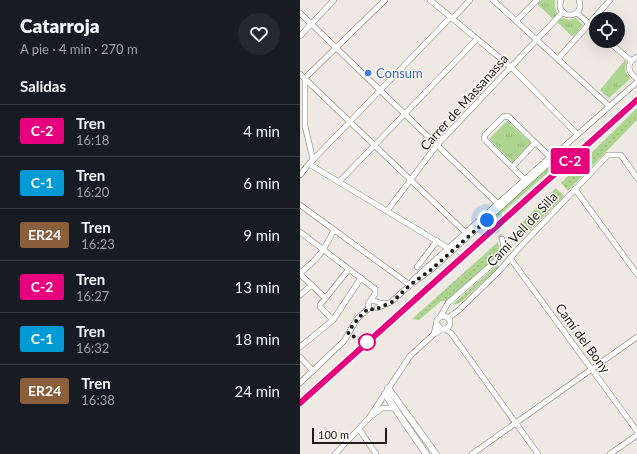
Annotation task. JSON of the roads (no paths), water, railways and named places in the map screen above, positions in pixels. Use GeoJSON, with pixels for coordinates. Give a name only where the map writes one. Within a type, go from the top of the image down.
{"type":"FeatureCollection","features":[{"type":"Feature","properties":{"kind":"street"},"geometry":{"type":"LineString","coordinates":[[300,36],[334,0]]}},
{"type":"Feature","properties":{"kind":"street"},"geometry":{"type":"LineString","coordinates":[[302,79],[385,0]]}},
{"type":"Feature","properties":{"kind":"street"},"geometry":{"type":"LineString","coordinates":[[430,0],[510,68],[577,134]]}},
{"type":"Feature","properties":{"kind":"street"},"geometry":{"type":"LineString","coordinates":[[301,173],[379,90],[448,20],[470,0]]}},
{"type":"Feature","properties":{"kind":"street"},"geometry":{"type":"LineString","coordinates":[[493,0],[609,106]]}},
{"type":"Feature","properties":{"kind":"street"},"geometry":{"type":"LineString","coordinates":[[516,21],[537,0]]}},
{"type":"Feature","properties":{"kind":"street"},"geometry":{"type":"LineString","coordinates":[[561,0],[560,7],[563,12],[568,15],[577,13]]}},
{"type":"Feature","properties":{"kind":"street"},"geometry":{"type":"LineString","coordinates":[[577,13],[580,7],[579,0]]}},
{"type":"Feature","properties":{"kind":"street"},"geometry":{"type":"LineString","coordinates":[[600,12],[610,0]]}},
{"type":"Feature","properties":{"kind":"street","name":"Carrer de Massanassa"},"geometry":{"type":"LineString","coordinates":[[387,211],[437,145],[563,12]]}},
{"type":"Feature","properties":{"kind":"street"},"geometry":{"type":"LineString","coordinates":[[300,13],[498,204]]}},
{"type":"Feature","properties":{"kind":"street"},"geometry":{"type":"LineString","coordinates":[[558,59],[589,24],[577,13]]}},
{"type":"Feature","properties":{"kind":"street"},"geometry":{"type":"LineString","coordinates":[[339,182],[477,39]]}},
{"type":"Feature","properties":{"kind":"street"},"geometry":{"type":"LineString","coordinates":[[616,48],[631,61]]}},
{"type":"Feature","properties":{"kind":"street"},"geometry":{"type":"LineString","coordinates":[[630,87],[635,77],[631,74],[629,67],[631,61],[637,57]]}},
{"type":"Feature","properties":{"kind":"street"},"geometry":{"type":"LineString","coordinates":[[300,74],[302,79],[305,126],[313,160]]}},
{"type":"Feature","properties":{"kind":"street"},"geometry":{"type":"LineString","coordinates":[[302,79],[350,121],[466,233]]}},
{"type":"Feature","properties":{"kind":"street"},"geometry":{"type":"LineString","coordinates":[[369,308],[368,304],[392,302],[410,285],[432,269],[546,166],[577,134],[637,82]]}},
{"type":"Feature","properties":{"kind":"street"},"geometry":{"type":"LineString","coordinates":[[525,180],[485,141],[484,137],[503,117],[507,116],[550,157]]}},
{"type":"Feature","properties":{"kind":"street"},"geometry":{"type":"LineString","coordinates":[[515,164],[535,143]]}},
{"type":"Feature","properties":{"kind":"street"},"geometry":{"type":"LineString","coordinates":[[410,285],[414,279],[448,248],[550,157],[559,151]]}},
{"type":"Feature","properties":{"kind":"street","name":"Camí Vell de Silla"},"geometry":{"type":"LineString","coordinates":[[448,319],[501,269],[574,189],[608,155],[621,155],[637,178]]}},
{"type":"Feature","properties":{"kind":"street"},"geometry":{"type":"LineString","coordinates":[[309,164],[448,248]]}},
{"type":"Feature","properties":{"kind":"street"},"geometry":{"type":"LineString","coordinates":[[574,189],[637,274]]}},
{"type":"Feature","properties":{"kind":"street"},"geometry":{"type":"LineString","coordinates":[[300,205],[410,285]]}},
{"type":"Feature","properties":{"kind":"street"},"geometry":{"type":"LineString","coordinates":[[479,226],[490,224],[494,213]]}},
{"type":"Feature","properties":{"kind":"street"},"geometry":{"type":"LineString","coordinates":[[325,298],[300,274],[314,262],[324,250],[334,230]]}},
{"type":"Feature","properties":{"kind":"street"},"geometry":{"type":"LineString","coordinates":[[300,232],[375,289],[375,303],[372,310],[369,308],[356,319],[344,341],[300,383]]}},
{"type":"Feature","properties":{"kind":"street"},"geometry":{"type":"LineString","coordinates":[[434,334],[437,320],[448,303],[451,302],[502,254],[504,248],[502,239]]}},
{"type":"Feature","properties":{"kind":"street"},"geometry":{"type":"LineString","coordinates":[[417,267],[436,241]]}},
{"type":"Feature","properties":{"kind":"street","name":"Camí del Bony"},"geometry":{"type":"LineString","coordinates":[[510,258],[637,431]]}},
{"type":"Feature","properties":{"kind":"street"},"geometry":{"type":"LineString","coordinates":[[333,320],[320,306],[349,269]]}},
{"type":"Feature","properties":{"kind":"street"},"geometry":{"type":"LineString","coordinates":[[300,347],[333,320],[361,278]]}},
{"type":"Feature","properties":{"kind":"street"},"geometry":{"type":"LineString","coordinates":[[300,295],[312,285]]}},
{"type":"Feature","properties":{"kind":"street"},"geometry":{"type":"LineString","coordinates":[[336,454],[369,418],[410,356],[434,334],[448,327],[451,302]]}},
{"type":"Feature","properties":{"kind":"street"},"geometry":{"type":"LineString","coordinates":[[440,317],[443,316],[448,319]]}},
{"type":"Feature","properties":{"kind":"street"},"geometry":{"type":"LineString","coordinates":[[437,324],[439,327],[451,333],[538,454]]}},
{"type":"Feature","properties":{"kind":"street"},"geometry":{"type":"LineString","coordinates":[[472,454],[637,337]]}},
{"type":"Feature","properties":{"kind":"street"},"geometry":{"type":"LineString","coordinates":[[300,357],[313,371]]}},
{"type":"Feature","properties":{"kind":"street"},"geometry":{"type":"LineString","coordinates":[[386,391],[395,408],[426,454]]}},
{"type":"Feature","properties":{"kind":"street"},"geometry":{"type":"LineString","coordinates":[[386,391],[436,454]]}},
{"type":"Feature","properties":{"kind":"street"},"geometry":{"type":"LineString","coordinates":[[369,418],[382,408],[395,408]]}},
{"type":"Feature","properties":{"kind":"street"},"geometry":{"type":"LineString","coordinates":[[359,429],[376,454]]}},
{"type":"Feature","properties":{"kind":"street"},"geometry":{"type":"LineString","coordinates":[[610,454],[637,435]]}},
{"type":"Feature","properties":{"kind":"tunnel"},"geometry":{"type":"LineString","coordinates":[[492,222],[502,239]]}},
{"type":"Feature","properties":{"kind":"railway"},"geometry":{"type":"LineString","coordinates":[[300,402],[637,100]]}},
{"type":"Feature","properties":{"kind":"train","name":"C-2"},"geometry":{"type":"LineString","coordinates":[[300,403],[637,100]]}},
{"type":"Feature","properties":{"kind":"place","name":"Consum"},"geometry":{"type":"Point","coordinates":[368,73]}}]}
